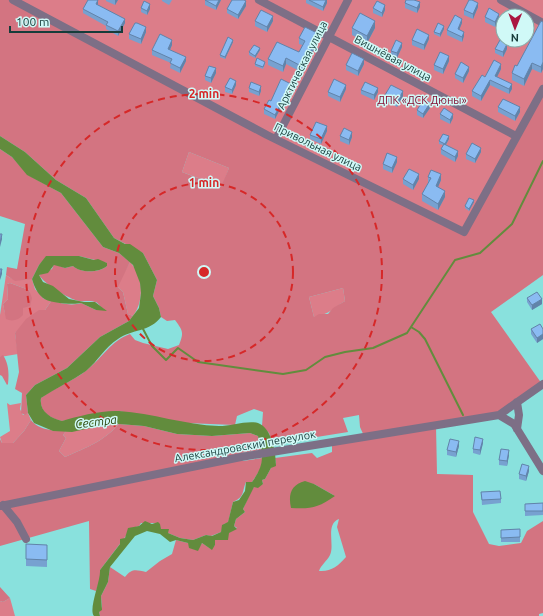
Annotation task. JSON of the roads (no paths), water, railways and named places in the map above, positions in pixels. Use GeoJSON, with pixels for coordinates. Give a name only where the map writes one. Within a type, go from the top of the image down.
{"type":"FeatureCollection","features":[{"type":"Feature","properties":{"kind":"street","name":"Вишнёвая улица"},"geometry":{"type":"LineString","coordinates":[[259,0],[516,136]]}},
{"type":"Feature","properties":{"kind":"street","name":"Арктическая улица"},"geometry":{"type":"LineString","coordinates":[[276,139],[348,0]]}},
{"type":"Feature","properties":{"kind":"street"},"geometry":{"type":"LineString","coordinates":[[501,0],[543,24]]}},
{"type":"Feature","properties":{"kind":"street","name":"Привольная улица"},"geometry":{"type":"LineString","coordinates":[[17,1],[276,139],[464,232],[543,89]]}},
{"type":"Feature","properties":{"kind":"street"},"geometry":{"type":"LineString","coordinates":[[496,415],[543,384]]}},
{"type":"Feature","properties":{"kind":"street"},"geometry":{"type":"LineString","coordinates":[[517,402],[519,415],[517,429]]}},
{"type":"Feature","properties":{"kind":"street"},"geometry":{"type":"LineString","coordinates":[[496,415],[514,424],[543,471]]}},
{"type":"Feature","properties":{"kind":"street","name":"Александровский переулок"},"geometry":{"type":"LineString","coordinates":[[2,505],[243,457],[496,415]]}},
{"type":"Feature","properties":{"kind":"street"},"geometry":{"type":"LineString","coordinates":[[2,505],[17,522],[26,539]]}},
{"type":"Feature","properties":{"kind":"water","name":"Сестра"},"geometry":{"type":"Polygon","coordinates":[[[0,136],[25,152],[56,180],[86,198],[114,238],[125,244],[130,244],[143,253],[157,280],[153,296],[159,308],[161,317],[157,322],[146,328],[129,333],[113,342],[86,371],[41,398],[42,407],[46,413],[53,418],[62,421],[105,411],[119,411],[206,425],[223,426],[254,422],[263,426],[267,430],[274,448],[276,466],[271,468],[265,479],[262,480],[263,484],[258,488],[254,487],[243,509],[245,512],[236,519],[234,526],[237,529],[229,533],[228,540],[215,540],[215,545],[212,550],[202,543],[198,551],[189,548],[188,543],[176,540],[170,542],[160,534],[147,531],[135,536],[110,567],[108,582],[101,596],[102,610],[99,612],[100,616],[94,616],[93,608],[100,570],[120,544],[120,539],[125,538],[128,528],[139,526],[145,521],[152,524],[158,522],[161,529],[169,529],[168,533],[180,538],[193,540],[206,535],[212,536],[221,532],[222,525],[228,522],[233,502],[239,500],[245,491],[246,482],[252,482],[259,471],[262,460],[261,450],[258,436],[250,433],[212,436],[177,434],[144,426],[119,424],[104,425],[72,432],[53,431],[34,423],[28,413],[26,395],[35,385],[67,368],[100,337],[129,321],[139,308],[141,293],[140,283],[133,265],[119,253],[103,247],[61,193],[27,175],[12,157],[0,149],[0,136]]]}},
{"type":"Feature","properties":{"kind":"water"},"geometry":{"type":"Polygon","coordinates":[[[46,256],[79,256],[94,260],[98,259],[107,263],[107,266],[104,268],[95,271],[80,270],[73,266],[65,268],[54,265],[48,273],[39,275],[43,282],[53,286],[69,299],[84,302],[95,302],[107,311],[96,310],[81,303],[61,303],[43,298],[36,289],[32,279],[39,265],[46,256]]]}},
{"type":"Feature","properties":{"kind":"water"},"geometry":{"type":"Polygon","coordinates":[[[305,481],[314,484],[335,496],[314,507],[291,508],[290,494],[296,485],[305,481]]]}},
{"type":"Feature","properties":{"kind":"waterway"},"geometry":{"type":"LineString","coordinates":[[142,327],[152,346],[166,360],[178,348],[198,362],[283,374],[306,370],[325,357],[345,352],[373,348],[407,333],[455,260],[480,253],[512,224],[543,161]]}},
{"type":"Feature","properties":{"kind":"waterway"},"geometry":{"type":"LineString","coordinates":[[411,327],[419,332],[425,339],[463,415]]}},
{"type":"Feature","properties":{"kind":"park label","name":"ДПК «ДСК Дюны»"},"geometry":{"type":"Point","coordinates":[422,100]}}]}
